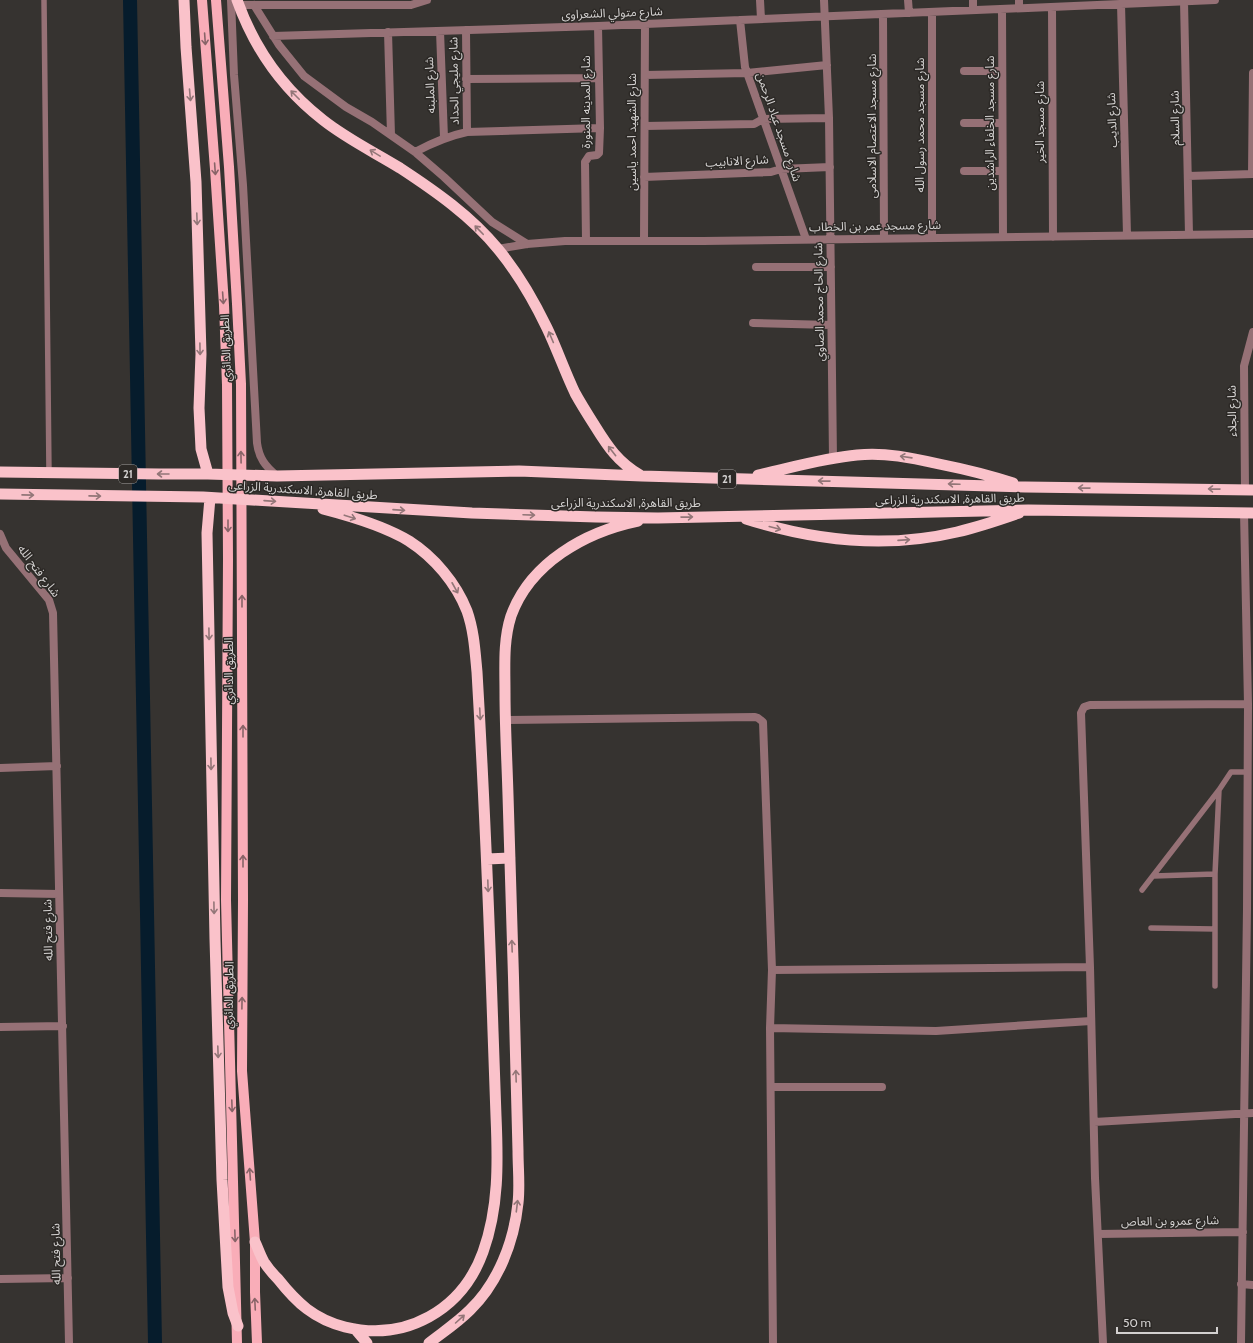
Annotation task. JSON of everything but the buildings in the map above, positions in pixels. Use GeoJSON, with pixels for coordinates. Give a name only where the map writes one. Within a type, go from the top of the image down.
{"type":"FeatureCollection","features":[{"type":"Feature","properties":{"kind":"highway"},"geometry":{"type":"LineString","coordinates":[[184,0],[196,182],[201,354],[199,408],[201,449],[205,474]]}},
{"type":"Feature","properties":{"kind":"highway"},"geometry":{"type":"LineString","coordinates":[[234,3],[250,34],[273,71],[294,94],[325,121],[443,197],[476,226],[498,249],[514,271],[538,310],[576,395],[603,438],[614,454],[627,467],[642,476]]}},
{"type":"Feature","properties":{"kind":"highway"},"geometry":{"type":"LineString","coordinates":[[742,479],[833,459],[857,455],[881,455],[907,457],[990,475],[1025,487]]}},
{"type":"Feature","properties":{"kind":"highway","name":"طريق القاهرة, الاسكندرية الزراعى"},"geometry":{"type":"LineString","coordinates":[[0,472],[277,476],[519,471],[1025,487],[1249,490]]}},
{"type":"Feature","properties":{"kind":"highway","name":"طريق القاهرة, الاسكندرية الزراعى"},"geometry":{"type":"LineString","coordinates":[[0,494],[207,497],[472,513],[658,518],[1028,510],[1249,512]]}},
{"type":"Feature","properties":{"kind":"highway"},"geometry":{"type":"LineString","coordinates":[[207,497],[214,940],[222,1180],[228,1287],[233,1313],[238,1326]]}},
{"type":"Feature","properties":{"kind":"highway"},"geometry":{"type":"LineString","coordinates":[[255,1242],[268,1267],[293,1298],[321,1318],[354,1330],[378,1331],[400,1328],[422,1321],[442,1309],[459,1294],[472,1275],[483,1253],[495,1206],[497,1153],[487,859],[478,672],[474,641],[467,611],[453,584],[433,560],[409,541],[368,523],[299,503]]}},
{"type":"Feature","properties":{"kind":"highway"},"geometry":{"type":"LineString","coordinates":[[738,516],[809,536],[883,542],[920,539],[957,532],[1028,510]]}},
{"type":"Feature","properties":{"kind":"highway"},"geometry":{"type":"LineString","coordinates":[[429,1343],[455,1324],[471,1309],[486,1291],[502,1263],[508,1248],[515,1226],[518,1202],[510,858],[505,720],[505,643],[511,616],[523,592],[539,571],[559,553],[583,540],[607,530],[658,518]]}},
{"type":"Feature","properties":{"kind":"highway"},"geometry":{"type":"LineString","coordinates":[[487,859],[510,858]]}},
{"type":"Feature","properties":{"kind":"highway"},"geometry":{"type":"LineString","coordinates":[[354,1330],[367,1343]]}},
{"type":"Feature","properties":{"kind":"main road","name":"الطريق الدائري"},"geometry":{"type":"LineString","coordinates":[[202,0],[216,176],[224,305],[227,385],[228,559],[226,900],[238,1343]]}},
{"type":"Feature","properties":{"kind":"main road","name":"الطريق الدائري"},"geometry":{"type":"LineString","coordinates":[[216,0],[229,168],[240,377],[243,900],[242,1071],[255,1242],[257,1343]]}},
{"type":"Feature","properties":{"kind":"street"},"geometry":{"type":"LineString","coordinates":[[277,476],[266,467],[261,460],[257,443],[243,185],[234,75],[234,3],[254,5],[411,5],[427,0]]}},
{"type":"Feature","properties":{"kind":"street"},"geometry":{"type":"LineString","coordinates":[[760,0],[761,19]]}},
{"type":"Feature","properties":{"kind":"street","name":"شارع الحاج محمد الصاوي"},"geometry":{"type":"LineString","coordinates":[[824,0],[830,167],[833,459]]}},
{"type":"Feature","properties":{"kind":"street"},"geometry":{"type":"LineString","coordinates":[[908,0],[909,13]]}},
{"type":"Feature","properties":{"kind":"street"},"geometry":{"type":"LineString","coordinates":[[973,0],[973,10]]}},
{"type":"Feature","properties":{"kind":"street","name":"شارع متولي الشعراوى"},"geometry":{"type":"LineString","coordinates":[[273,36],[598,26],[909,13],[1002,9],[1019,4],[1052,7],[1078,3],[1120,4],[1215,0]]}},
{"type":"Feature","properties":{"kind":"street","name":"شارع السلام"},"geometry":{"type":"LineString","coordinates":[[1184,1],[1189,235]]}},
{"type":"Feature","properties":{"kind":"street","name":"شارع الديب"},"geometry":{"type":"LineString","coordinates":[[1120,4],[1127,236]]}},
{"type":"Feature","properties":{"kind":"street"},"geometry":{"type":"LineString","coordinates":[[254,5],[279,45],[304,76],[346,108],[391,135],[415,152],[492,222],[527,244]]}},
{"type":"Feature","properties":{"kind":"street","name":"شارع مسجد الخير"},"geometry":{"type":"LineString","coordinates":[[1052,7],[1053,237]]}},
{"type":"Feature","properties":{"kind":"street","name":"شارع مسجد الخلفاء الراشدين"},"geometry":{"type":"LineString","coordinates":[[1002,9],[1002,237]]}},
{"type":"Feature","properties":{"kind":"street","name":"شارع مسجد محمد رسول الله"},"geometry":{"type":"LineString","coordinates":[[932,12],[932,237]]}},
{"type":"Feature","properties":{"kind":"street","name":"شارع مسجد الاعتصام الاسلامى"},"geometry":{"type":"LineString","coordinates":[[883,14],[884,238]]}},
{"type":"Feature","properties":{"kind":"street","name":"شارع مسجد عباد الرحمن"},"geometry":{"type":"LineString","coordinates":[[740,20],[743,56],[747,73],[806,239]]}},
{"type":"Feature","properties":{"kind":"street","name":"شارع الشهيد احمد ياسين"},"geometry":{"type":"LineString","coordinates":[[644,240],[645,24]]}},
{"type":"Feature","properties":{"kind":"street","name":"شارع المدينه المنورة"},"geometry":{"type":"LineString","coordinates":[[586,241],[585,162],[589,156],[597,155],[599,153],[598,26]]}},
{"type":"Feature","properties":{"kind":"street","name":"شارع مليجي الحداد"},"geometry":{"type":"LineString","coordinates":[[466,30],[467,132]]}},
{"type":"Feature","properties":{"kind":"street","name":"شارع الملبنه"},"geometry":{"type":"LineString","coordinates":[[440,31],[444,138]]}},
{"type":"Feature","properties":{"kind":"street"},"geometry":{"type":"LineString","coordinates":[[388,32],[391,135]]}},
{"type":"Feature","properties":{"kind":"street"},"geometry":{"type":"LineString","coordinates":[[645,76],[747,73],[827,65]]}},
{"type":"Feature","properties":{"kind":"street"},"geometry":{"type":"LineString","coordinates":[[964,71],[1002,71]]}},
{"type":"Feature","properties":{"kind":"street"},"geometry":{"type":"LineString","coordinates":[[1188,176],[1252,174],[1253,73]]}},
{"type":"Feature","properties":{"kind":"street"},"geometry":{"type":"LineString","coordinates":[[466,79],[599,78]]}},
{"type":"Feature","properties":{"kind":"street"},"geometry":{"type":"LineString","coordinates":[[645,126],[754,124],[763,119],[829,118]]}},
{"type":"Feature","properties":{"kind":"street"},"geometry":{"type":"LineString","coordinates":[[964,123],[1002,123]]}},
{"type":"Feature","properties":{"kind":"street"},"geometry":{"type":"LineString","coordinates":[[415,152],[435,141],[467,132],[600,128]]}},
{"type":"Feature","properties":{"kind":"street","name":"شارع الانابيب"},"geometry":{"type":"LineString","coordinates":[[644,177],[770,172],[781,169],[830,167]]}},
{"type":"Feature","properties":{"kind":"street"},"geometry":{"type":"LineString","coordinates":[[964,172],[1002,171]]}},
{"type":"Feature","properties":{"kind":"street","name":"شارع مسجد عمر بن الخطاب"},"geometry":{"type":"LineString","coordinates":[[498,249],[566,240],[1053,237],[1253,234]]}},
{"type":"Feature","properties":{"kind":"street"},"geometry":{"type":"LineString","coordinates":[[756,267],[831,267]]}},
{"type":"Feature","properties":{"kind":"street"},"geometry":{"type":"LineString","coordinates":[[753,323],[831,325]]}},
{"type":"Feature","properties":{"kind":"street","name":"شارع الجلاء"},"geometry":{"type":"LineString","coordinates":[[1249,490],[1244,366],[1253,332]]}},
{"type":"Feature","properties":{"kind":"street"},"geometry":{"type":"LineString","coordinates":[[1241,1343],[1242,1232],[1249,1113],[1250,909],[1247,772],[1250,723],[1248,704],[1249,512]]}},
{"type":"Feature","properties":{"kind":"street","name":"شارع فتح الله"},"geometry":{"type":"LineString","coordinates":[[0,534],[6,548],[49,600],[53,613],[69,1343]]}},
{"type":"Feature","properties":{"kind":"street"},"geometry":{"type":"LineString","coordinates":[[1103,1343],[1098,1267],[1090,967],[1081,717],[1084,707],[1090,705],[1248,704]]}},
{"type":"Feature","properties":{"kind":"street"},"geometry":{"type":"LineString","coordinates":[[505,720],[747,718],[758,718],[762,720],[764,725],[772,970],[770,1028],[773,1343]]}},
{"type":"Feature","properties":{"kind":"street"},"geometry":{"type":"LineString","coordinates":[[0,768],[56,766]]}},
{"type":"Feature","properties":{"kind":"street"},"geometry":{"type":"LineString","coordinates":[[0,893],[59,894]]}},
{"type":"Feature","properties":{"kind":"street"},"geometry":{"type":"LineString","coordinates":[[772,970],[1090,967]]}},
{"type":"Feature","properties":{"kind":"street"},"geometry":{"type":"LineString","coordinates":[[770,1028],[936,1031],[1091,1021]]}},
{"type":"Feature","properties":{"kind":"street"},"geometry":{"type":"LineString","coordinates":[[0,1027],[63,1026]]}},
{"type":"Feature","properties":{"kind":"street"},"geometry":{"type":"LineString","coordinates":[[771,1087],[882,1087]]}},
{"type":"Feature","properties":{"kind":"street"},"geometry":{"type":"LineString","coordinates":[[1094,1122],[1249,1113]]}},
{"type":"Feature","properties":{"kind":"street","name":"شارع عمرو بن العاص"},"geometry":{"type":"LineString","coordinates":[[1098,1234],[1242,1232]]}},
{"type":"Feature","properties":{"kind":"street"},"geometry":{"type":"LineString","coordinates":[[0,1279],[68,1278]]}},
{"type":"Feature","properties":{"kind":"street"},"geometry":{"type":"LineString","coordinates":[[1241,1284],[1253,1285]]}},
{"type":"Feature","properties":{"kind":"lane"},"geometry":{"type":"LineString","coordinates":[[44,0],[52,473]]}},
{"type":"Feature","properties":{"kind":"lane"},"geometry":{"type":"LineString","coordinates":[[1142,890],[1219,790],[1231,772],[1247,772]]}},
{"type":"Feature","properties":{"kind":"lane"},"geometry":{"type":"LineString","coordinates":[[1215,986],[1215,874],[1219,790]]}},
{"type":"Feature","properties":{"kind":"lane"},"geometry":{"type":"LineString","coordinates":[[1154,876],[1215,874]]}},
{"type":"Feature","properties":{"kind":"lane"},"geometry":{"type":"LineString","coordinates":[[1152,928],[1215,929]]}},
{"type":"Feature","properties":{"kind":"waterway"},"geometry":{"type":"LineString","coordinates":[[130,0],[155,1343]]}}]}
